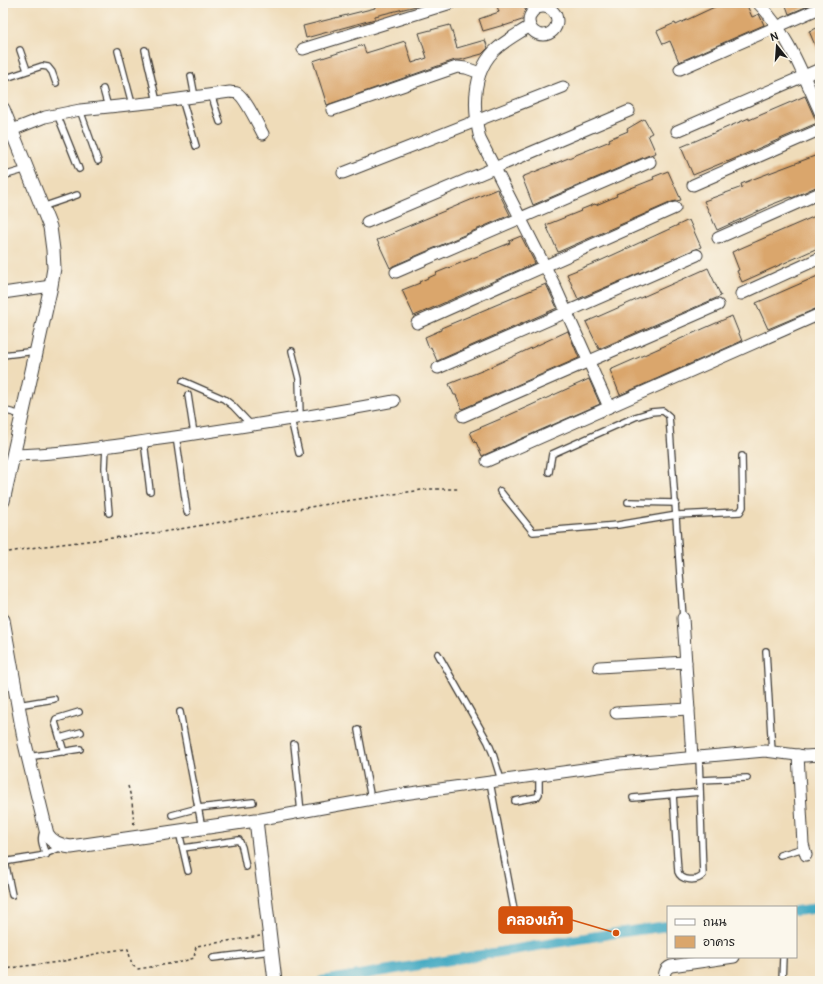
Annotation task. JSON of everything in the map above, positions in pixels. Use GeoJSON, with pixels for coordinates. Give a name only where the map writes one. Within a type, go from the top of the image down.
{"type":"FeatureCollection","features":[{"type":"Feature","properties":{"kind":"street"},"geometry":{"type":"LineString","coordinates":[[303,49],[451,3]]}},
{"type":"Feature","properties":{"kind":"street"},"geometry":{"type":"LineString","coordinates":[[758,3],[778,26],[820,112]]}},
{"type":"Feature","properties":{"kind":"street"},"geometry":{"type":"LineString","coordinates":[[534,6],[545,7],[553,11],[557,18],[556,27],[550,34],[536,34],[530,26],[530,17],[534,6]]}},
{"type":"Feature","properties":{"kind":"street"},"geometry":{"type":"LineString","coordinates":[[680,69],[820,8]]}},
{"type":"Feature","properties":{"kind":"street"},"geometry":{"type":"LineString","coordinates":[[530,26],[494,51],[480,73],[475,104],[480,139],[545,266],[609,407]]}},
{"type":"Feature","properties":{"kind":"street"},"geometry":{"type":"LineString","coordinates":[[332,110],[457,67],[466,68],[480,73]]}},
{"type":"Feature","properties":{"kind":"street"},"geometry":{"type":"LineString","coordinates":[[677,131],[820,69]]}},
{"type":"Feature","properties":{"kind":"street"},"geometry":{"type":"LineString","coordinates":[[343,173],[563,87]]}},
{"type":"Feature","properties":{"kind":"street"},"geometry":{"type":"LineString","coordinates":[[9,134],[45,117],[57,114],[230,92],[237,93],[246,104],[263,134]]}},
{"type":"Feature","properties":{"kind":"street"},"geometry":{"type":"LineString","coordinates":[[3,109],[9,134],[27,169],[50,226],[54,268],[3,502]]}},
{"type":"Feature","properties":{"kind":"street"},"geometry":{"type":"LineString","coordinates":[[367,222],[629,111]]}},
{"type":"Feature","properties":{"kind":"street"},"geometry":{"type":"LineString","coordinates":[[693,185],[820,127]]}},
{"type":"Feature","properties":{"kind":"street"},"geometry":{"type":"LineString","coordinates":[[396,272],[650,162]]}},
{"type":"Feature","properties":{"kind":"street"},"geometry":{"type":"LineString","coordinates":[[718,238],[820,193]]}},
{"type":"Feature","properties":{"kind":"street"},"geometry":{"type":"LineString","coordinates":[[417,323],[675,208]]}},
{"type":"Feature","properties":{"kind":"street"},"geometry":{"type":"LineString","coordinates":[[438,368],[697,255]]}},
{"type":"Feature","properties":{"kind":"street"},"geometry":{"type":"LineString","coordinates":[[741,294],[820,258]]}},
{"type":"Feature","properties":{"kind":"street"},"geometry":{"type":"LineString","coordinates":[[3,293],[51,286]]}},
{"type":"Feature","properties":{"kind":"street"},"geometry":{"type":"LineString","coordinates":[[462,416],[718,304]]}},
{"type":"Feature","properties":{"kind":"street"},"geometry":{"type":"LineString","coordinates":[[487,460],[820,314]]}},
{"type":"Feature","properties":{"kind":"street"},"geometry":{"type":"LineString","coordinates":[[13,456],[61,453],[106,447],[394,401]]}},
{"type":"Feature","properties":{"kind":"street"},"geometry":{"type":"LineString","coordinates":[[683,618],[689,709],[695,757]]}},
{"type":"Feature","properties":{"kind":"street"},"geometry":{"type":"LineString","coordinates":[[3,620],[28,757],[45,827],[50,840],[64,846],[71,847],[202,828],[501,780],[620,764],[765,751],[805,756],[820,755]]}},
{"type":"Feature","properties":{"kind":"street"},"geometry":{"type":"LineString","coordinates":[[599,667],[686,662]]}},
{"type":"Feature","properties":{"kind":"street"},"geometry":{"type":"LineString","coordinates":[[616,713],[689,709]]}},
{"type":"Feature","properties":{"kind":"street"},"geometry":{"type":"LineString","coordinates":[[798,754],[805,852]]}},
{"type":"Feature","properties":{"kind":"street"},"geometry":{"type":"LineString","coordinates":[[256,820],[275,981]]}},
{"type":"Feature","properties":{"kind":"street"},"geometry":{"type":"LineString","coordinates":[[666,981],[666,970],[671,966],[727,958]]}},
{"type":"Feature","properties":{"kind":"lane"},"geometry":{"type":"LineString","coordinates":[[20,50],[27,70]]}},
{"type":"Feature","properties":{"kind":"lane"},"geometry":{"type":"LineString","coordinates":[[145,50],[157,102]]}},
{"type":"Feature","properties":{"kind":"lane"},"geometry":{"type":"LineString","coordinates":[[118,51],[132,104]]}},
{"type":"Feature","properties":{"kind":"lane"},"geometry":{"type":"LineString","coordinates":[[3,79],[42,66],[48,67],[52,72],[56,83]]}},
{"type":"Feature","properties":{"kind":"lane"},"geometry":{"type":"LineString","coordinates":[[191,76],[195,97]]}},
{"type":"Feature","properties":{"kind":"lane"},"geometry":{"type":"LineString","coordinates":[[103,89],[108,107]]}},
{"type":"Feature","properties":{"kind":"lane"},"geometry":{"type":"LineString","coordinates":[[211,94],[220,122]]}},
{"type":"Feature","properties":{"kind":"lane"},"geometry":{"type":"LineString","coordinates":[[182,99],[196,146]]}},
{"type":"Feature","properties":{"kind":"lane"},"geometry":{"type":"LineString","coordinates":[[80,110],[98,161]]}},
{"type":"Feature","properties":{"kind":"lane"},"geometry":{"type":"LineString","coordinates":[[57,114],[78,169]]}},
{"type":"Feature","properties":{"kind":"lane"},"geometry":{"type":"LineString","coordinates":[[3,176],[27,169]]}},
{"type":"Feature","properties":{"kind":"lane"},"geometry":{"type":"LineString","coordinates":[[42,207],[77,195]]}},
{"type":"Feature","properties":{"kind":"lane"},"geometry":{"type":"LineString","coordinates":[[3,355],[37,351]]}},
{"type":"Feature","properties":{"kind":"lane"},"geometry":{"type":"LineString","coordinates":[[292,351],[299,379],[295,418],[299,453]]}},
{"type":"Feature","properties":{"kind":"lane"},"geometry":{"type":"LineString","coordinates":[[183,381],[224,399],[233,406],[251,425]]}},
{"type":"Feature","properties":{"kind":"lane"},"geometry":{"type":"LineString","coordinates":[[188,395],[194,434]]}},
{"type":"Feature","properties":{"kind":"lane"},"geometry":{"type":"LineString","coordinates":[[3,410],[22,415]]}},
{"type":"Feature","properties":{"kind":"lane"},"geometry":{"type":"LineString","coordinates":[[549,472],[552,454],[635,417],[651,412],[663,411],[670,416],[683,618]]}},
{"type":"Feature","properties":{"kind":"lane"},"geometry":{"type":"LineString","coordinates":[[176,436],[187,512]]}},
{"type":"Feature","properties":{"kind":"lane"},"geometry":{"type":"LineString","coordinates":[[144,441],[150,491]]}},
{"type":"Feature","properties":{"kind":"lane"},"geometry":{"type":"LineString","coordinates":[[106,447],[105,468],[109,513]]}},
{"type":"Feature","properties":{"kind":"lane"},"geometry":{"type":"LineString","coordinates":[[500,491],[534,532],[618,525],[677,515],[740,512],[743,507],[742,456]]}},
{"type":"Feature","properties":{"kind":"lane"},"geometry":{"type":"LineString","coordinates":[[628,502],[676,503]]}},
{"type":"Feature","properties":{"kind":"lane"},"geometry":{"type":"LineString","coordinates":[[766,651],[772,752]]}},
{"type":"Feature","properties":{"kind":"lane"},"geometry":{"type":"LineString","coordinates":[[438,654],[488,742],[501,780]]}},
{"type":"Feature","properties":{"kind":"lane"},"geometry":{"type":"LineString","coordinates":[[18,705],[54,700]]}},
{"type":"Feature","properties":{"kind":"lane"},"geometry":{"type":"LineString","coordinates":[[64,752],[56,719],[79,712]]}},
{"type":"Feature","properties":{"kind":"lane"},"geometry":{"type":"LineString","coordinates":[[180,712],[202,828]]}},
{"type":"Feature","properties":{"kind":"lane"},"geometry":{"type":"LineString","coordinates":[[358,730],[371,800]]}},
{"type":"Feature","properties":{"kind":"lane"},"geometry":{"type":"LineString","coordinates":[[60,738],[81,732]]}},
{"type":"Feature","properties":{"kind":"lane"},"geometry":{"type":"LineString","coordinates":[[294,744],[301,812]]}},
{"type":"Feature","properties":{"kind":"lane"},"geometry":{"type":"LineString","coordinates":[[28,757],[80,749]]}},
{"type":"Feature","properties":{"kind":"lane"},"geometry":{"type":"LineString","coordinates":[[673,794],[679,876],[684,879],[700,878],[704,875],[700,780],[695,757]]}},
{"type":"Feature","properties":{"kind":"lane"},"geometry":{"type":"LineString","coordinates":[[515,801],[537,797],[539,794],[539,775]]}},
{"type":"Feature","properties":{"kind":"lane"},"geometry":{"type":"LineString","coordinates":[[700,780],[747,778]]}},
{"type":"Feature","properties":{"kind":"lane"},"geometry":{"type":"LineString","coordinates":[[490,782],[516,920]]}},
{"type":"Feature","properties":{"kind":"lane"},"geometry":{"type":"LineString","coordinates":[[633,798],[700,792]]}},
{"type":"Feature","properties":{"kind":"lane"},"geometry":{"type":"LineString","coordinates":[[172,815],[198,808],[253,802]]}},
{"type":"Feature","properties":{"kind":"lane"},"geometry":{"type":"LineString","coordinates":[[45,827],[41,840],[46,855]]}},
{"type":"Feature","properties":{"kind":"lane"},"geometry":{"type":"LineString","coordinates":[[179,831],[188,871]]}},
{"type":"Feature","properties":{"kind":"lane"},"geometry":{"type":"LineString","coordinates":[[183,848],[239,840],[242,846],[246,867]]}},
{"type":"Feature","properties":{"kind":"lane"},"geometry":{"type":"LineString","coordinates":[[12,895],[4,861],[46,855],[64,846]]}},
{"type":"Feature","properties":{"kind":"lane"},"geometry":{"type":"LineString","coordinates":[[780,855],[805,852]]}},
{"type":"Feature","properties":{"kind":"lane"},"geometry":{"type":"LineString","coordinates":[[214,958],[271,950]]}},
{"type":"Feature","properties":{"kind":"lane"},"geometry":{"type":"LineString","coordinates":[[782,981],[783,958]]}},
{"type":"Feature","properties":{"kind":"path"},"geometry":{"type":"LineString","coordinates":[[3,554],[37,547],[162,532],[352,500],[429,489],[459,489]]}},
{"type":"Feature","properties":{"kind":"path"},"geometry":{"type":"LineString","coordinates":[[128,786],[132,801],[134,838]]}},
{"type":"Feature","properties":{"kind":"path"},"geometry":{"type":"LineString","coordinates":[[3,970],[14,967],[73,960],[89,954],[128,949],[132,964],[138,969],[181,962],[194,958],[196,946],[269,934]]}},
{"type":"Feature","properties":{"kind":"building"},"geometry":{"type":"Polygon","coordinates":[[[374,3],[416,3],[416,6],[375,16],[375,19],[306,38],[303,26],[375,8],[374,3]]]}},
{"type":"Feature","properties":{"kind":"building"},"geometry":{"type":"Polygon","coordinates":[[[496,3],[523,3],[528,18],[483,31],[479,19],[499,12],[496,3]]]}},
{"type":"Feature","properties":{"kind":"building"},"geometry":{"type":"Polygon","coordinates":[[[723,3],[746,3],[752,17],[759,14],[764,25],[679,62],[670,41],[663,44],[657,31],[675,23],[676,25],[723,3]]]}},
{"type":"Feature","properties":{"kind":"building"},"geometry":{"type":"Polygon","coordinates":[[[785,3],[807,3],[808,6],[789,14],[785,3]]]}},
{"type":"Feature","properties":{"kind":"building"},"geometry":{"type":"Polygon","coordinates":[[[450,25],[457,48],[485,40],[488,48],[482,54],[455,60],[327,105],[313,61],[363,45],[366,53],[405,41],[412,63],[427,58],[419,33],[450,25]]]}},
{"type":"Feature","properties":{"kind":"building"},"geometry":{"type":"Polygon","coordinates":[[[820,27],[820,57],[809,31],[820,27]]]}},
{"type":"Feature","properties":{"kind":"building"},"geometry":{"type":"Polygon","coordinates":[[[805,96],[817,123],[693,175],[681,147],[805,96]]]}},
{"type":"Feature","properties":{"kind":"building"},"geometry":{"type":"Polygon","coordinates":[[[644,119],[652,133],[648,135],[656,153],[533,205],[522,177],[610,141],[609,139],[628,131],[627,129],[644,119]]]}},
{"type":"Feature","properties":{"kind":"building"},"geometry":{"type":"Polygon","coordinates":[[[820,154],[820,185],[792,198],[791,197],[768,206],[717,230],[704,201],[742,187],[741,184],[820,154]]]}},
{"type":"Feature","properties":{"kind":"building"},"geometry":{"type":"Polygon","coordinates":[[[668,171],[681,200],[672,202],[558,252],[546,225],[617,196],[616,194],[654,179],[653,177],[668,171]]]}},
{"type":"Feature","properties":{"kind":"building"},"geometry":{"type":"Polygon","coordinates":[[[497,189],[510,215],[390,268],[377,240],[497,189]]]}},
{"type":"Feature","properties":{"kind":"building"},"geometry":{"type":"Polygon","coordinates":[[[820,214],[820,247],[742,282],[737,271],[739,270],[732,252],[820,214]]]}},
{"type":"Feature","properties":{"kind":"building"},"geometry":{"type":"Polygon","coordinates":[[[689,220],[701,247],[578,299],[567,274],[602,260],[689,220]]]}},
{"type":"Feature","properties":{"kind":"building"},"geometry":{"type":"Polygon","coordinates":[[[521,236],[535,263],[414,316],[402,290],[420,283],[419,282],[437,274],[436,273],[510,243],[509,241],[521,236]]]}},
{"type":"Feature","properties":{"kind":"building"},"geometry":{"type":"Polygon","coordinates":[[[708,268],[721,296],[599,349],[586,322],[708,268]]]}},
{"type":"Feature","properties":{"kind":"building"},"geometry":{"type":"Polygon","coordinates":[[[820,275],[820,307],[768,329],[756,303],[820,275]]]}},
{"type":"Feature","properties":{"kind":"building"},"geometry":{"type":"Polygon","coordinates":[[[546,284],[557,308],[437,361],[431,347],[429,348],[425,337],[441,330],[441,328],[546,284]]]}},
{"type":"Feature","properties":{"kind":"building"},"geometry":{"type":"Polygon","coordinates":[[[732,316],[742,341],[620,395],[610,370],[732,316]]]}},
{"type":"Feature","properties":{"kind":"building"},"geometry":{"type":"Polygon","coordinates":[[[568,331],[579,358],[462,409],[449,384],[484,370],[568,331]]]}},
{"type":"Feature","properties":{"kind":"building"},"geometry":{"type":"Polygon","coordinates":[[[589,379],[600,404],[482,456],[470,432],[589,379]]]}},
{"type":"Feature","properties":{"kind":"waterway"},"geometry":{"type":"LineString","coordinates":[[797,911],[820,908]]}},
{"type":"Feature","properties":{"kind":"waterway"},"geometry":{"type":"LineString","coordinates":[[322,981],[616,933],[667,926]]}},
{"type":"Feature","properties":{"kind":"place","name":"คลองเก้า"},"geometry":{"type":"Point","coordinates":[616,933]}}]}
